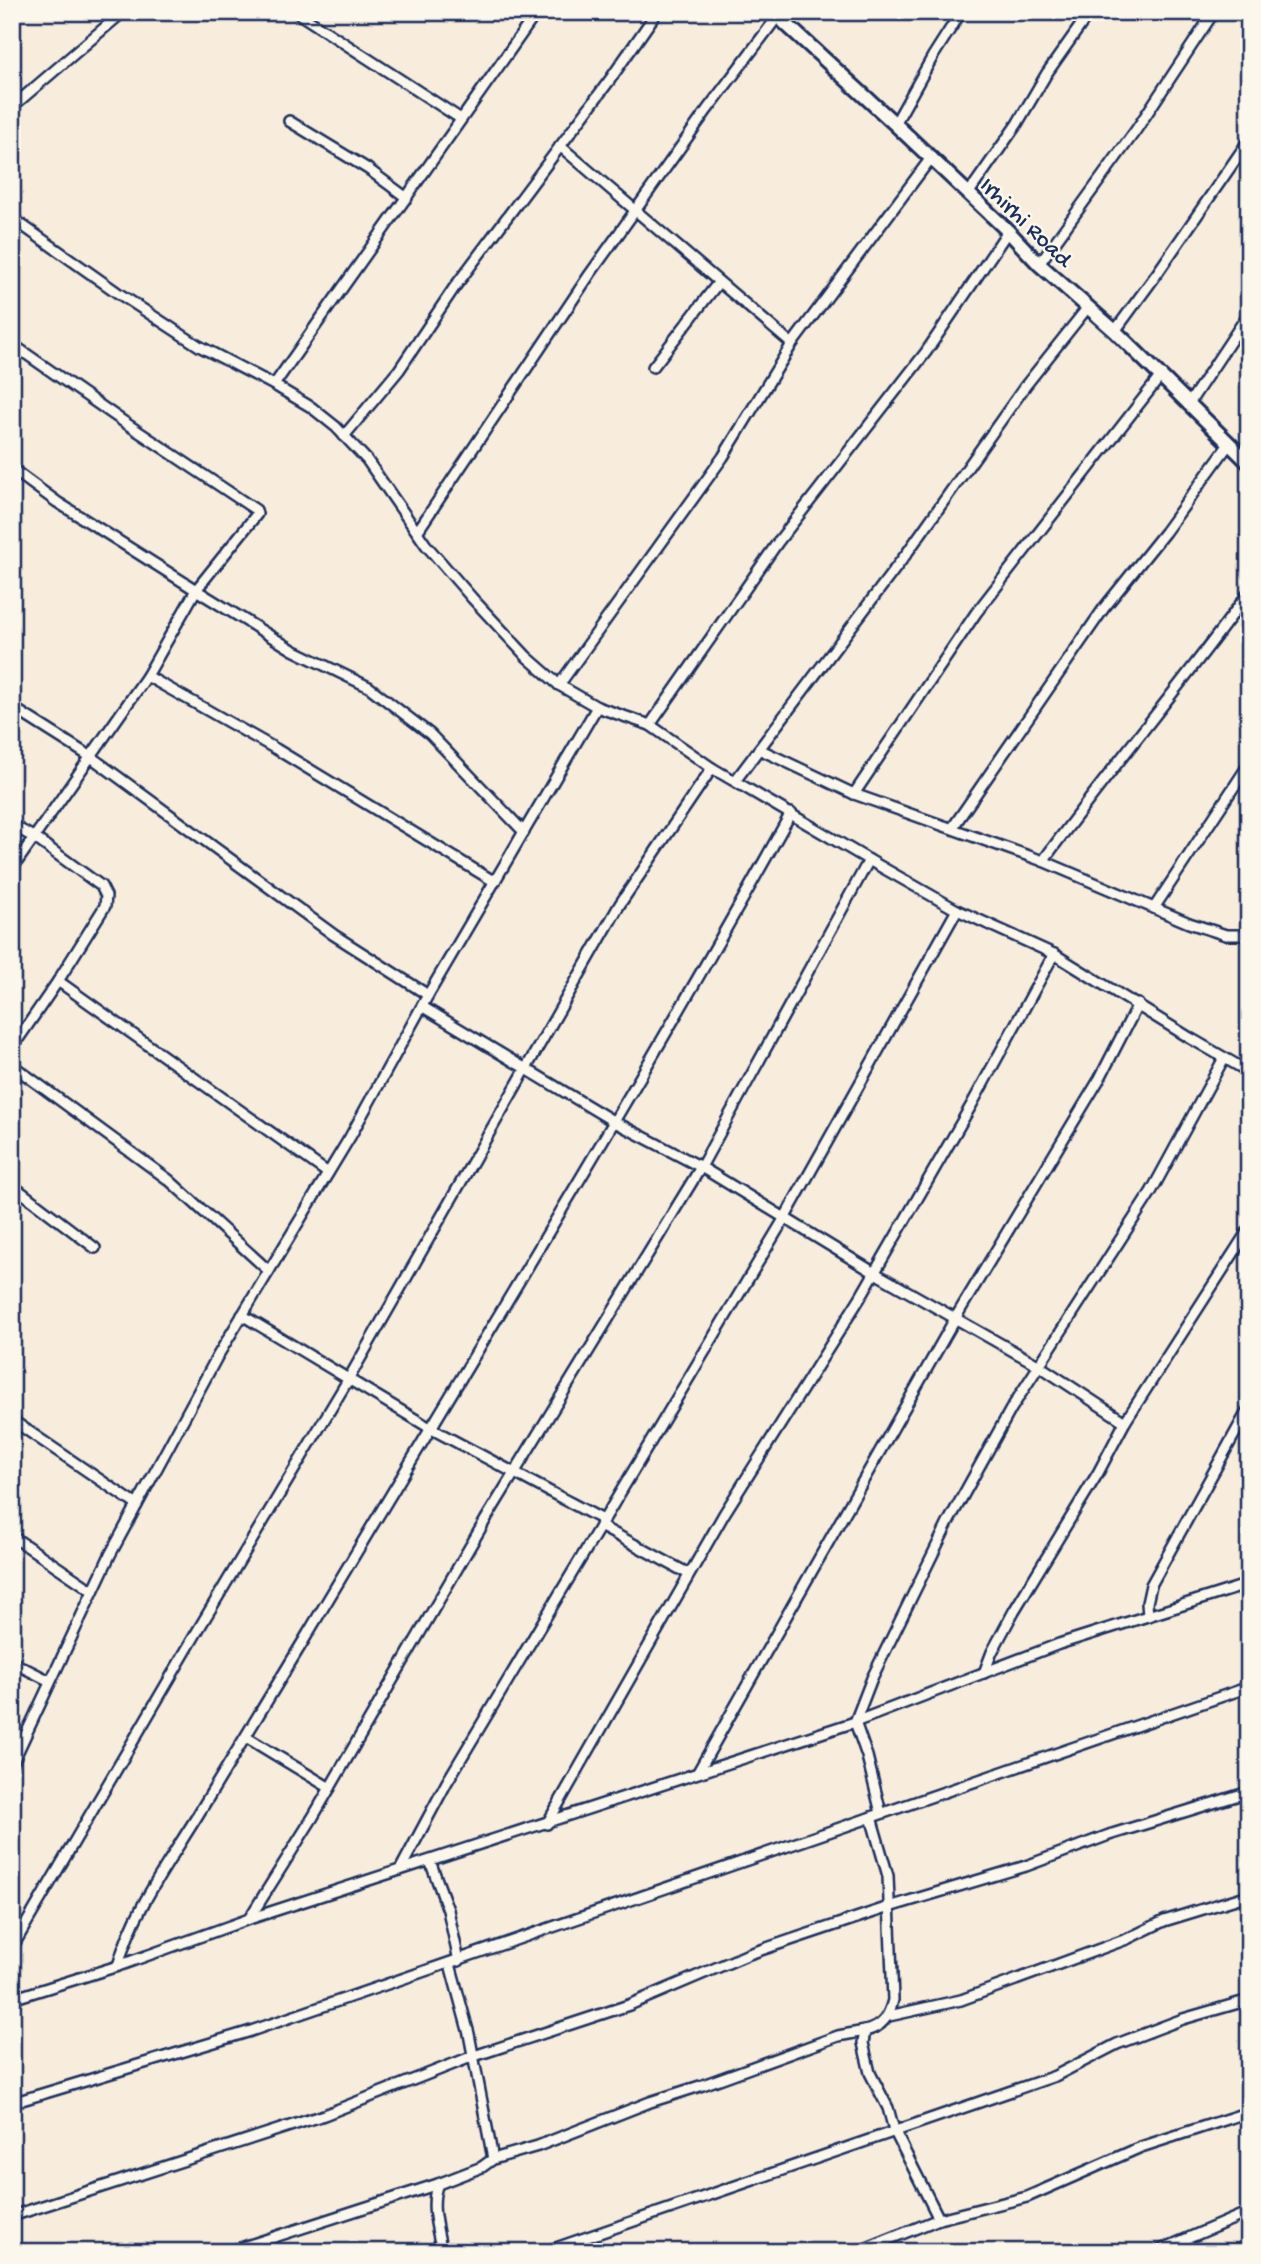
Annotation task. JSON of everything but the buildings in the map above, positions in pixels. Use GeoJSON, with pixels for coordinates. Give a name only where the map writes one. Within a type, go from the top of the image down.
{"type":"FeatureCollection","features":[{"type":"Feature","properties":{"kind":"street"},"geometry":{"type":"LineString","coordinates":[[12,107],[123,12]]}},
{"type":"Feature","properties":{"kind":"street"},"geometry":{"type":"LineString","coordinates":[[296,12],[461,119]]}},
{"type":"Feature","properties":{"kind":"street"},"geometry":{"type":"LineString","coordinates":[[274,386],[537,12]]}},
{"type":"Feature","properties":{"kind":"street"},"geometry":{"type":"LineString","coordinates":[[344,436],[399,370],[454,288],[609,81],[657,12]]}},
{"type":"Feature","properties":{"kind":"street"},"geometry":{"type":"LineString","coordinates":[[895,124],[961,12]]}},
{"type":"Feature","properties":{"kind":"street"},"geometry":{"type":"LineString","coordinates":[[968,194],[1090,12]]}},
{"type":"Feature","properties":{"kind":"street"},"geometry":{"type":"LineString","coordinates":[[1039,264],[1136,130],[1214,12]]}},
{"type":"Feature","properties":{"kind":"street"},"geometry":{"type":"LineString","coordinates":[[417,532],[590,274],[776,14]]}},
{"type":"Feature","properties":{"kind":"street","name":"Irhirhi Road"},"geometry":{"type":"LineString","coordinates":[[776,14],[932,158],[1039,264],[1115,331],[1249,463]]}},
{"type":"Feature","properties":{"kind":"street"},"geometry":{"type":"LineString","coordinates":[[289,121],[368,169],[407,198]]}},
{"type":"Feature","properties":{"kind":"street"},"geometry":{"type":"LineString","coordinates":[[1115,331],[1249,141]]}},
{"type":"Feature","properties":{"kind":"street"},"geometry":{"type":"LineString","coordinates":[[560,146],[792,344]]}},
{"type":"Feature","properties":{"kind":"street"},"geometry":{"type":"LineString","coordinates":[[559,685],[723,457],[792,344],[932,158]]}},
{"type":"Feature","properties":{"kind":"street"},"geometry":{"type":"LineString","coordinates":[[12,218],[199,346],[312,407],[367,460],[417,532],[472,598],[527,657],[559,685],[597,707],[650,726],[712,768],[869,860],[957,910],[1054,954],[1249,1072]]}},
{"type":"Feature","properties":{"kind":"street"},"geometry":{"type":"LineString","coordinates":[[650,726],[778,542],[926,352],[1008,231]]}},
{"type":"Feature","properties":{"kind":"street"},"geometry":{"type":"LineString","coordinates":[[653,367],[718,283]]}},
{"type":"Feature","properties":{"kind":"street"},"geometry":{"type":"LineString","coordinates":[[735,781],[907,553],[1026,385],[1088,307]]}},
{"type":"Feature","properties":{"kind":"street"},"geometry":{"type":"LineString","coordinates":[[1188,405],[1249,313]]}},
{"type":"Feature","properties":{"kind":"street"},"geometry":{"type":"LineString","coordinates":[[12,344],[257,512],[195,590],[147,676],[12,869]]}},
{"type":"Feature","properties":{"kind":"street"},"geometry":{"type":"LineString","coordinates":[[854,794],[976,613],[1160,377]]}},
{"type":"Feature","properties":{"kind":"street"},"geometry":{"type":"LineString","coordinates":[[953,827],[1104,608],[1165,532],[1229,444]]}},
{"type":"Feature","properties":{"kind":"street"},"geometry":{"type":"LineString","coordinates":[[12,469],[57,502],[293,650],[369,687],[430,734],[524,832]]}},
{"type":"Feature","properties":{"kind":"street"},"geometry":{"type":"LineString","coordinates":[[1043,861],[1249,592]]}},
{"type":"Feature","properties":{"kind":"street"},"geometry":{"type":"LineString","coordinates":[[147,676],[276,749],[495,883]]}},
{"type":"Feature","properties":{"kind":"street"},"geometry":{"type":"LineString","coordinates":[[12,707],[91,757],[334,935],[428,995]]}},
{"type":"Feature","properties":{"kind":"street"},"geometry":{"type":"LineString","coordinates":[[12,1764],[93,1591],[137,1505],[242,1315],[328,1173],[424,1007],[428,995],[597,707]]}},
{"type":"Feature","properties":{"kind":"street"},"geometry":{"type":"LineString","coordinates":[[760,749],[854,794],[1043,861],[1189,923],[1226,935],[1249,934]]}},
{"type":"Feature","properties":{"kind":"street"},"geometry":{"type":"LineString","coordinates":[[1154,908],[1249,764]]}},
{"type":"Feature","properties":{"kind":"street"},"geometry":{"type":"LineString","coordinates":[[12,1948],[348,1380],[620,904],[712,768]]}},
{"type":"Feature","properties":{"kind":"street"},"geometry":{"type":"LineString","coordinates":[[118,1966],[124,1943],[156,1882],[246,1737],[613,1121],[730,923],[791,813]]}},
{"type":"Feature","properties":{"kind":"street"},"geometry":{"type":"LineString","coordinates":[[12,825],[35,838],[101,886],[106,896],[105,906],[12,1048]]}},
{"type":"Feature","properties":{"kind":"street"},"geometry":{"type":"LineString","coordinates":[[249,1919],[701,1167],[869,860]]}},
{"type":"Feature","properties":{"kind":"street"},"geometry":{"type":"LineString","coordinates":[[400,1870],[447,1782],[784,1219],[957,910]]}},
{"type":"Feature","properties":{"kind":"street"},"geometry":{"type":"LineString","coordinates":[[547,1824],[689,1574],[875,1273],[1054,954]]}},
{"type":"Feature","properties":{"kind":"street"},"geometry":{"type":"LineString","coordinates":[[58,981],[328,1173]]}},
{"type":"Feature","properties":{"kind":"street"},"geometry":{"type":"LineString","coordinates":[[698,1772],[956,1317],[1100,1077],[1138,1004]]}},
{"type":"Feature","properties":{"kind":"street"},"geometry":{"type":"LineString","coordinates":[[424,1007],[613,1121],[701,1167],[875,1273],[1038,1365],[1125,1422]]}},
{"type":"Feature","properties":{"kind":"street"},"geometry":{"type":"LineString","coordinates":[[889,2016],[893,2000],[888,1875],[867,1756],[855,1722],[872,1678],[949,1521],[1011,1409],[1151,1192],[1224,1058]]}},
{"type":"Feature","properties":{"kind":"street"},"geometry":{"type":"LineString","coordinates":[[12,1065],[169,1180],[269,1271]]}},
{"type":"Feature","properties":{"kind":"street"},"geometry":{"type":"LineString","coordinates":[[12,1185],[95,1248]]}},
{"type":"Feature","properties":{"kind":"street"},"geometry":{"type":"LineString","coordinates":[[984,1673],[1014,1611],[1098,1473],[1125,1422],[1249,1229]]}},
{"type":"Feature","properties":{"kind":"street"},"geometry":{"type":"LineString","coordinates":[[242,1315],[430,1428],[515,1473],[689,1574]]}},
{"type":"Feature","properties":{"kind":"street"},"geometry":{"type":"LineString","coordinates":[[1149,1616],[1147,1603],[1151,1585],[1249,1408]]}},
{"type":"Feature","properties":{"kind":"street"},"geometry":{"type":"LineString","coordinates":[[12,1420],[137,1505]]}},
{"type":"Feature","properties":{"kind":"street"},"geometry":{"type":"LineString","coordinates":[[12,1536],[93,1591]]}},
{"type":"Feature","properties":{"kind":"street"},"geometry":{"type":"LineString","coordinates":[[12,1999],[855,1722],[1059,1644],[1249,1584]]}},
{"type":"Feature","properties":{"kind":"street"},"geometry":{"type":"LineString","coordinates":[[12,1662],[50,1681]]}},
{"type":"Feature","properties":{"kind":"street"},"geometry":{"type":"LineString","coordinates":[[12,2103],[251,2031],[1249,1687]]}},
{"type":"Feature","properties":{"kind":"street"},"geometry":{"type":"LineString","coordinates":[[246,1737],[330,1788]]}},
{"type":"Feature","properties":{"kind":"street"},"geometry":{"type":"LineString","coordinates":[[12,2216],[324,2115],[471,2057],[629,2005],[749,1954],[1026,1866],[1109,1835],[1249,1792]]}},
{"type":"Feature","properties":{"kind":"street"},"geometry":{"type":"LineString","coordinates":[[430,1861],[448,1910],[471,2057],[493,2159]]}},
{"type":"Feature","properties":{"kind":"street"},"geometry":{"type":"LineString","coordinates":[[228,2252],[438,2184],[482,2167],[493,2159],[538,2146],[650,2102],[700,2087],[838,2036],[874,2029],[889,2016],[961,2000],[1127,1939],[1164,1921],[1249,1895]]}},
{"type":"Feature","properties":{"kind":"street"},"geometry":{"type":"LineString","coordinates":[[544,2252],[1055,2076],[1117,2044],[1183,2019],[1249,2000]]}},
{"type":"Feature","properties":{"kind":"street"},"geometry":{"type":"LineString","coordinates":[[865,2031],[863,2043],[870,2073],[888,2108],[894,2130],[939,2219]]}},
{"type":"Feature","properties":{"kind":"street"},"geometry":{"type":"LineString","coordinates":[[857,2252],[939,2219],[1027,2197],[1141,2147],[1249,2112]]}},
{"type":"Feature","properties":{"kind":"street"},"geometry":{"type":"LineString","coordinates":[[438,2184],[435,2205],[442,2252]]}},
{"type":"Feature","properties":{"kind":"street"},"geometry":{"type":"LineString","coordinates":[[1156,2252],[1249,2212]]}}]}
